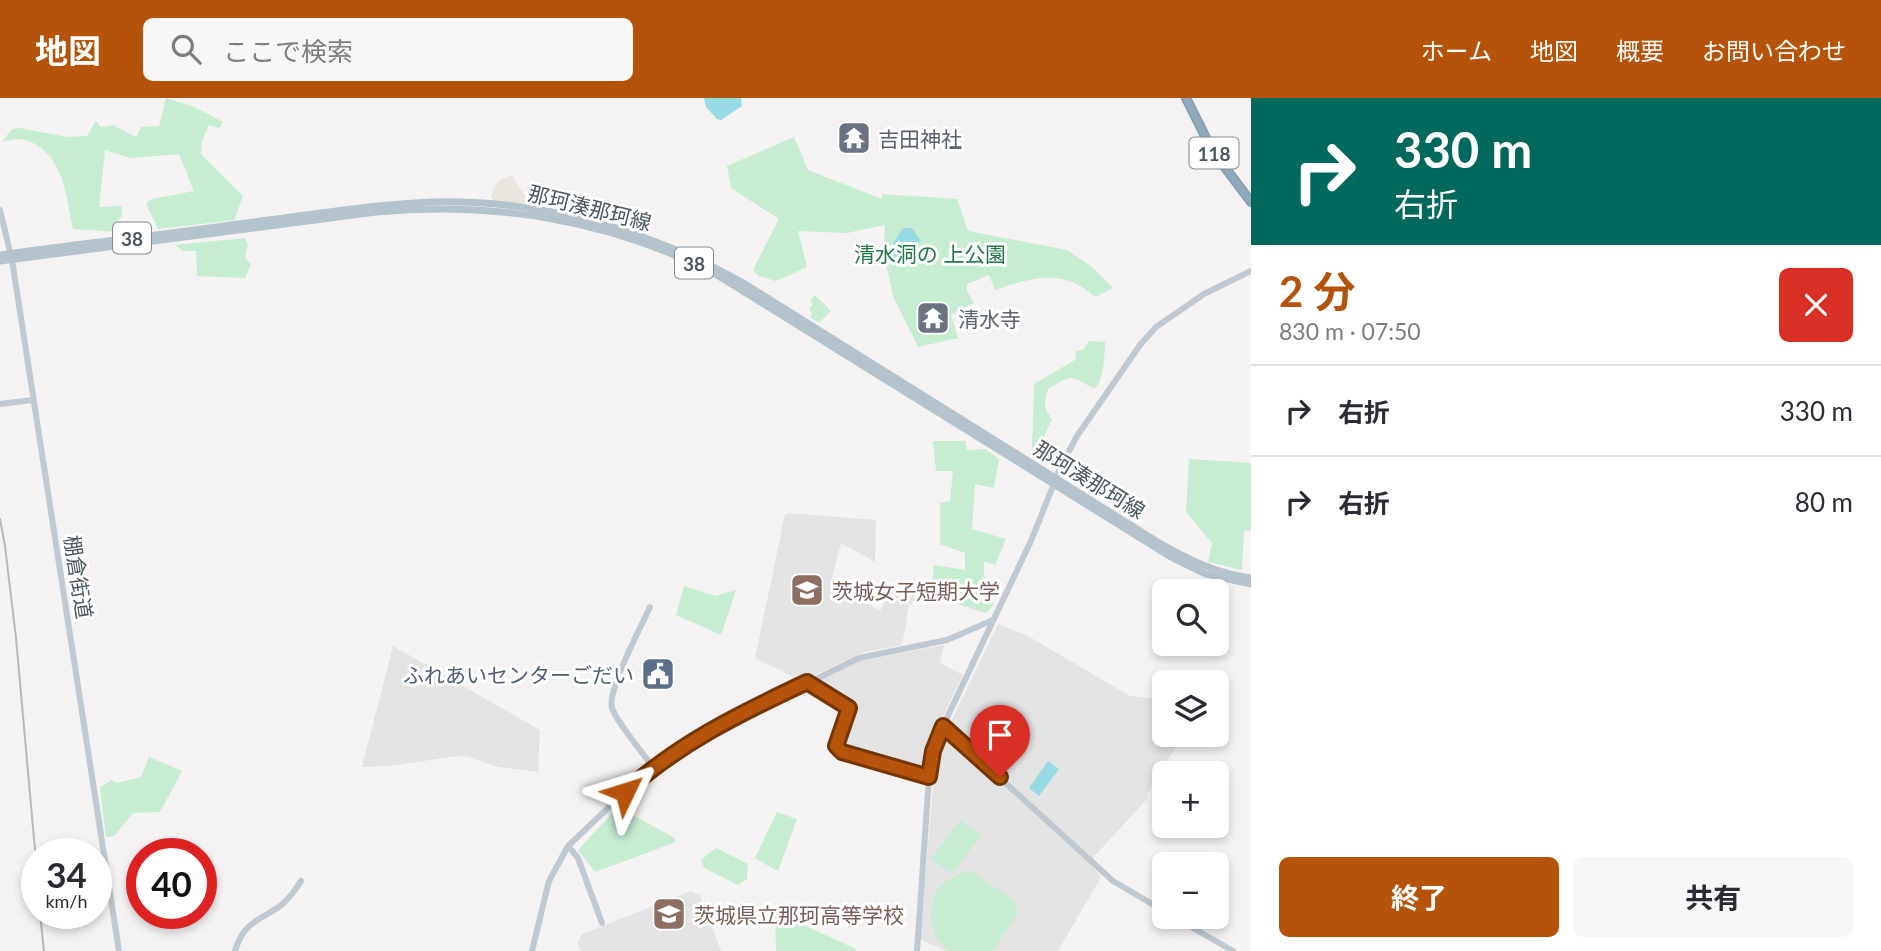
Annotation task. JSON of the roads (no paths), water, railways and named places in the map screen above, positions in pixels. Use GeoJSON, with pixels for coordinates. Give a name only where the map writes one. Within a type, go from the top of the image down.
{"type":"FeatureCollection","features":[{"type":"Feature","properties":{"kind":"highway","name":"118"},"geometry":{"type":"LineString","coordinates":[[1186,98],[1212,150],[1251,202]]}},
{"type":"Feature","properties":{"kind":"main road","name":"那珂湊那珂線"},"geometry":{"type":"LineString","coordinates":[[0,255],[12,256],[415,203],[493,204],[562,214],[624,230],[665,244],[727,274],[1186,565],[1226,580],[1251,584]]}},
{"type":"Feature","properties":{"kind":"main road","name":"那珂湊那珂線"},"geometry":{"type":"LineString","coordinates":[[0,261],[12,256]]}},
{"type":"Feature","properties":{"kind":"main road","name":"那珂湊那珂線"},"geometry":{"type":"LineString","coordinates":[[1054,480],[1191,561],[1222,573],[1251,578]]}},
{"type":"Feature","properties":{"kind":"street","name":"棚倉街道"},"geometry":{"type":"LineString","coordinates":[[0,210],[12,256],[119,951]]}},
{"type":"Feature","properties":{"kind":"street"},"geometry":{"type":"LineString","coordinates":[[917,951],[933,751],[1031,541],[1054,480],[1077,436],[1151,332],[1191,302],[1251,271]]}},
{"type":"Feature","properties":{"kind":"street"},"geometry":{"type":"LineString","coordinates":[[0,404],[33,400]]}},
{"type":"Feature","properties":{"kind":"street"},"geometry":{"type":"LineString","coordinates":[[650,607],[614,686],[611,702],[614,714],[653,767]]}},
{"type":"Feature","properties":{"kind":"street"},"geometry":{"type":"LineString","coordinates":[[532,951],[550,881],[568,846],[653,767],[690,741],[866,655],[947,640],[995,619]]}},
{"type":"Feature","properties":{"kind":"street"},"geometry":{"type":"LineString","coordinates":[[807,682],[849,708],[836,746],[839,751],[929,777]]}},
{"type":"Feature","properties":{"kind":"street"},"geometry":{"type":"LineString","coordinates":[[943,726],[1113,881],[1152,904]]}},
{"type":"Feature","properties":{"kind":"street"},"geometry":{"type":"LineString","coordinates":[[568,846],[578,858],[602,923]]}},
{"type":"Feature","properties":{"kind":"street"},"geometry":{"type":"LineString","coordinates":[[235,951],[239,937],[249,925],[282,905],[301,881]]}},
{"type":"Feature","properties":{"kind":"street"},"geometry":{"type":"LineString","coordinates":[[1195,929],[1233,951]]}},
{"type":"Feature","properties":{"kind":"water"},"geometry":{"type":"Polygon","coordinates":[[[704,98],[741,98],[742,106],[721,120],[706,107],[704,98]]]}},
{"type":"Feature","properties":{"kind":"water"},"geometry":{"type":"Polygon","coordinates":[[[903,228],[912,228],[920,240],[902,266],[889,260],[886,254],[903,228]]]}},
{"type":"Feature","properties":{"kind":"water"},"geometry":{"type":"Polygon","coordinates":[[[1048,761],[1059,769],[1039,796],[1029,788],[1048,761]]]}},
{"type":"Feature","properties":{"kind":"railway"},"geometry":{"type":"LineString","coordinates":[[0,519],[16,638],[34,838]]}},
{"type":"Feature","properties":{"kind":"railway"},"geometry":{"type":"LineString","coordinates":[[42,929],[44,951]]}},
{"type":"Feature","properties":{"kind":"place","name":"吉田神社"},"geometry":{"type":"Point","coordinates":[854,138]}},
{"type":"Feature","properties":{"kind":"place","name":"清水寺"},"geometry":{"type":"Point","coordinates":[933,318]}},
{"type":"Feature","properties":{"kind":"place","name":"茨城女子短期大学"},"geometry":{"type":"Point","coordinates":[807,590]}},
{"type":"Feature","properties":{"kind":"place","name":"ふれあいセンターごだい"},"geometry":{"type":"Point","coordinates":[658,674]}},
{"type":"Feature","properties":{"kind":"place","name":"茨城県立那珂高等学校"},"geometry":{"type":"Point","coordinates":[669,914]}},
{"type":"Feature","properties":{"kind":"park label","name":"清水洞の 上公園"},"geometry":{"type":"Point","coordinates":[930,253]}}]}
